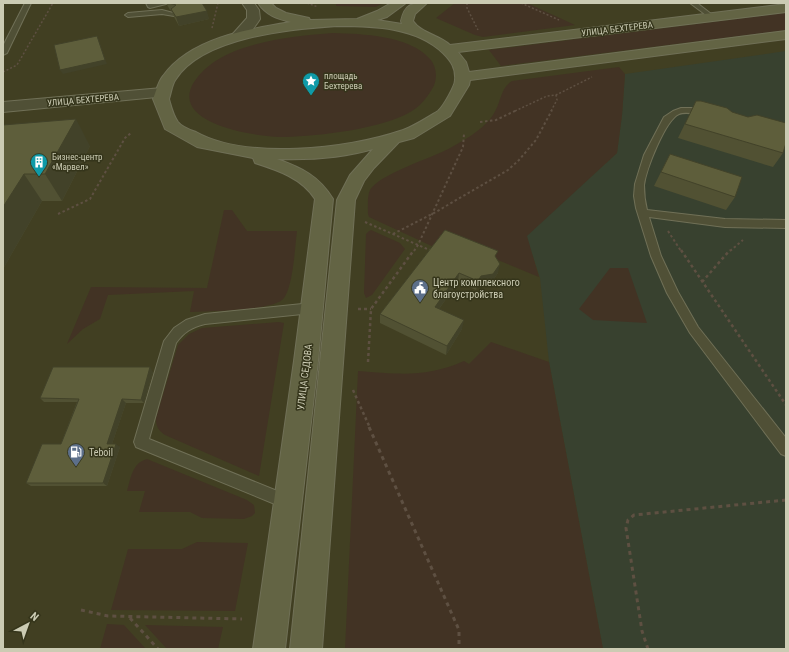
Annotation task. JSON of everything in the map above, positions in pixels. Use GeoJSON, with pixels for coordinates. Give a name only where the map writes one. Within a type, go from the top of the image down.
{"type":"FeatureCollection","features":[{"type":"Feature","properties":{"kind":"main road"},"geometry":{"type":"LineString","coordinates":[[264,3],[271,11],[280,15],[313,23]]}},
{"type":"Feature","properties":{"kind":"main road"},"geometry":{"type":"LineString","coordinates":[[359,22],[382,14],[400,3]]}},
{"type":"Feature","properties":{"kind":"main road"},"geometry":{"type":"LineString","coordinates":[[413,31],[407,21],[409,12],[421,3]]}},
{"type":"Feature","properties":{"kind":"main road","name":"УЛИЦА БЕХТЕРЕВА"},"geometry":{"type":"LineString","coordinates":[[449,49],[786,8]]}},
{"type":"Feature","properties":{"kind":"main road"},"geometry":{"type":"LineString","coordinates":[[359,22],[392,26],[413,31],[437,41],[449,49],[459,62],[463,77],[461,93],[452,106],[441,117],[422,129],[393,139],[334,152],[305,154],[243,153],[198,142],[178,131],[167,120],[161,107],[162,93],[171,75],[182,64],[196,54],[211,46],[238,36],[313,23],[359,22]]}},
{"type":"Feature","properties":{"kind":"main road"},"geometry":{"type":"LineString","coordinates":[[463,77],[786,35]]}},
{"type":"Feature","properties":{"kind":"main road","name":"УЛИЦА СЕДОВА"},"geometry":{"type":"LineString","coordinates":[[269,649],[287,502],[318,361],[346,200],[356,179],[368,164],[393,139]]}},
{"type":"Feature","properties":{"kind":"main road","name":"УЛИЦА СЕДОВА"},"geometry":{"type":"LineString","coordinates":[[243,153],[287,169],[310,181],[320,190],[324,199],[312,308],[318,361],[306,649]]}},
{"type":"Feature","properties":{"kind":"street"},"geometry":{"type":"LineString","coordinates":[[238,36],[254,18],[253,10],[248,3]]}},
{"type":"Feature","properties":{"kind":"street","name":"УЛИЦА БЕХТЕРЕВА"},"geometry":{"type":"LineString","coordinates":[[3,107],[162,93]]}},
{"type":"Feature","properties":{"kind":"lane"},"geometry":{"type":"LineString","coordinates":[[3,53],[28,3]]}},
{"type":"Feature","properties":{"kind":"lane"},"geometry":{"type":"LineString","coordinates":[[148,3],[150,6],[167,3]]}},
{"type":"Feature","properties":{"kind":"lane"},"geometry":{"type":"LineString","coordinates":[[693,3],[712,17]]}},
{"type":"Feature","properties":{"kind":"lane"},"geometry":{"type":"LineString","coordinates":[[128,15],[162,12],[174,14]]}},
{"type":"Feature","properties":{"kind":"lane"},"geometry":{"type":"LineString","coordinates":[[717,114],[687,110],[672,115],[667,120],[640,181],[639,196],[656,256],[673,293],[694,330],[786,449]]}},
{"type":"Feature","properties":{"kind":"lane"},"geometry":{"type":"LineString","coordinates":[[643,213],[725,223],[786,224]]}},
{"type":"Feature","properties":{"kind":"lane"},"geometry":{"type":"LineString","coordinates":[[287,502],[141,442],[170,341],[178,331],[190,323],[205,319],[291,312],[312,308]]}},
{"type":"Feature","properties":{"kind":"path"},"geometry":{"type":"LineString","coordinates":[[3,72],[17,65],[53,3]]}},
{"type":"Feature","properties":{"kind":"path"},"geometry":{"type":"LineString","coordinates":[[212,27],[217,12],[218,3]]}},
{"type":"Feature","properties":{"kind":"path"},"geometry":{"type":"LineString","coordinates":[[307,3],[315,6]]}},
{"type":"Feature","properties":{"kind":"path"},"geometry":{"type":"LineString","coordinates":[[467,3],[467,8],[480,36]]}},
{"type":"Feature","properties":{"kind":"path"},"geometry":{"type":"LineString","coordinates":[[521,3],[559,20]]}},
{"type":"Feature","properties":{"kind":"path"},"geometry":{"type":"LineString","coordinates":[[480,122],[496,120],[547,96],[556,95],[596,75]]}},
{"type":"Feature","properties":{"kind":"path"},"geometry":{"type":"LineString","coordinates":[[393,234],[434,213],[508,170],[519,160],[536,140],[548,120],[557,100],[556,95]]}},
{"type":"Feature","properties":{"kind":"path"},"geometry":{"type":"LineString","coordinates":[[58,214],[90,199],[125,138],[132,133]]}},
{"type":"Feature","properties":{"kind":"path"},"geometry":{"type":"LineString","coordinates":[[368,362],[371,308],[418,245],[463,147],[464,134]]}},
{"type":"Feature","properties":{"kind":"path"},"geometry":{"type":"LineString","coordinates":[[656,214],[786,405]]}},
{"type":"Feature","properties":{"kind":"path"},"geometry":{"type":"LineString","coordinates":[[363,221],[435,252]]}},
{"type":"Feature","properties":{"kind":"path"},"geometry":{"type":"LineString","coordinates":[[702,282],[733,247],[754,232],[757,224]]}},
{"type":"Feature","properties":{"kind":"path"},"geometry":{"type":"LineString","coordinates":[[358,309],[371,308]]}},
{"type":"Feature","properties":{"kind":"path"},"geometry":{"type":"LineString","coordinates":[[352,386],[459,630],[459,649]]}},
{"type":"Feature","properties":{"kind":"path"},"geometry":{"type":"LineString","coordinates":[[648,649],[642,631],[627,536],[626,528],[628,520],[634,515],[786,500]]}},
{"type":"Feature","properties":{"kind":"path"},"geometry":{"type":"LineString","coordinates":[[81,610],[108,616],[242,618]]}},
{"type":"Feature","properties":{"kind":"path"},"geometry":{"type":"LineString","coordinates":[[130,617],[158,649]]}},
{"type":"Feature","properties":{"kind":"shaded area"},"geometry":{"type":"Polygon","coordinates":[[[336,3],[383,3],[376,7],[336,6],[336,3]]]}},
{"type":"Feature","properties":{"kind":"shaded area"},"geometry":{"type":"Polygon","coordinates":[[[455,3],[527,3],[575,25],[483,37],[436,18],[455,3]]]}},
{"type":"Feature","properties":{"kind":"shaded area"},"geometry":{"type":"Polygon","coordinates":[[[786,13],[786,30],[501,66],[489,50],[786,13]]]}},
{"type":"Feature","properties":{"kind":"shaded area"},"geometry":{"type":"Polygon","coordinates":[[[333,33],[384,37],[398,40],[421,51],[432,62],[436,74],[434,85],[428,96],[412,111],[385,123],[332,133],[285,137],[251,134],[213,123],[198,114],[190,102],[191,88],[204,70],[216,60],[247,47],[264,42],[300,36],[333,33]]]}},
{"type":"Feature","properties":{"kind":"shaded area"},"geometry":{"type":"Polygon","coordinates":[[[786,51],[786,649],[603,649],[549,362],[540,278],[526,236],[617,153],[625,74],[786,51]]]}},
{"type":"Feature","properties":{"kind":"shaded area"},"geometry":{"type":"Polygon","coordinates":[[[619,67],[625,74],[617,153],[527,236],[539,277],[445,238],[436,248],[369,217],[368,195],[375,184],[392,173],[449,149],[476,132],[496,111],[505,88],[512,81],[619,67]]]}},
{"type":"Feature","properties":{"kind":"shaded area"},"geometry":{"type":"Polygon","coordinates":[[[224,210],[232,210],[247,231],[297,231],[292,276],[284,298],[268,306],[255,308],[190,312],[194,291],[108,295],[100,319],[83,329],[67,344],[91,287],[207,288],[224,210]]]}},
{"type":"Feature","properties":{"kind":"shaded area"},"geometry":{"type":"Polygon","coordinates":[[[371,230],[400,243],[405,249],[372,295],[366,298],[364,293],[366,234],[371,230]]]}},
{"type":"Feature","properties":{"kind":"shaded area"},"geometry":{"type":"Polygon","coordinates":[[[610,268],[628,268],[647,323],[593,320],[579,309],[610,268]]]}},
{"type":"Feature","properties":{"kind":"shaded area"},"geometry":{"type":"Polygon","coordinates":[[[279,322],[284,323],[259,476],[165,435],[159,430],[156,418],[178,345],[189,334],[202,328],[279,322]]]}},
{"type":"Feature","properties":{"kind":"shaded area"},"geometry":{"type":"Polygon","coordinates":[[[491,342],[549,362],[603,649],[345,649],[358,371],[412,374],[437,370],[464,361],[469,364],[491,342]]]}},
{"type":"Feature","properties":{"kind":"shaded area"},"geometry":{"type":"Polygon","coordinates":[[[147,459],[247,500],[254,505],[255,513],[244,519],[202,518],[190,512],[139,512],[145,491],[127,491],[135,467],[147,459]]]}},
{"type":"Feature","properties":{"kind":"shaded area"},"geometry":{"type":"Polygon","coordinates":[[[197,542],[248,543],[235,611],[111,610],[128,549],[182,549],[197,542]]]}},
{"type":"Feature","properties":{"kind":"shaded area"},"geometry":{"type":"Polygon","coordinates":[[[107,624],[124,625],[146,649],[100,649],[107,624]]]}},
{"type":"Feature","properties":{"kind":"shaded area"},"geometry":{"type":"Polygon","coordinates":[[[145,625],[223,627],[218,649],[167,649],[145,625]]]}},
{"type":"Feature","properties":{"kind":"building"},"geometry":{"type":"Polygon","coordinates":[[[169,3],[202,3],[207,11],[176,17],[171,9],[176,5],[169,3]]]}},
{"type":"Feature","properties":{"kind":"building"},"geometry":{"type":"Polygon","coordinates":[[[97,36],[105,60],[60,70],[54,45],[97,36]]]}},
{"type":"Feature","properties":{"kind":"building"},"geometry":{"type":"Polygon","coordinates":[[[696,101],[727,108],[732,112],[748,117],[757,115],[786,123],[786,143],[783,153],[685,124],[696,101]]]}},
{"type":"Feature","properties":{"kind":"building"},"geometry":{"type":"Polygon","coordinates":[[[76,119],[45,174],[24,174],[3,207],[3,125],[76,119]]]}},
{"type":"Feature","properties":{"kind":"building"},"geometry":{"type":"Polygon","coordinates":[[[670,154],[742,177],[735,197],[661,172],[670,154]]]}},
{"type":"Feature","properties":{"kind":"building","name":"Центр комплексного благоустройства"},"geometry":{"type":"Polygon","coordinates":[[[445,230],[498,251],[495,256],[500,264],[493,274],[481,276],[478,281],[459,273],[435,307],[464,320],[447,346],[380,314],[445,230]]]}},
{"type":"Feature","properties":{"kind":"building"},"geometry":{"type":"Polygon","coordinates":[[[53,367],[150,367],[141,400],[122,399],[107,444],[116,444],[103,483],[26,483],[42,444],[61,444],[79,399],[40,398],[53,367]]]}},
{"type":"Feature","properties":{"kind":"place","name":"площадь Бехтерева"},"geometry":{"type":"Point","coordinates":[311,96]}},
{"type":"Feature","properties":{"kind":"place","name":"Бизнес-центр «Марвел»"},"geometry":{"type":"Point","coordinates":[39,177]}},
{"type":"Feature","properties":{"kind":"place","name":"Центр комплексного благоустройства"},"geometry":{"type":"Point","coordinates":[420,303]}},
{"type":"Feature","properties":{"kind":"place","name":"Teboil"},"geometry":{"type":"Point","coordinates":[76,467]}}]}
